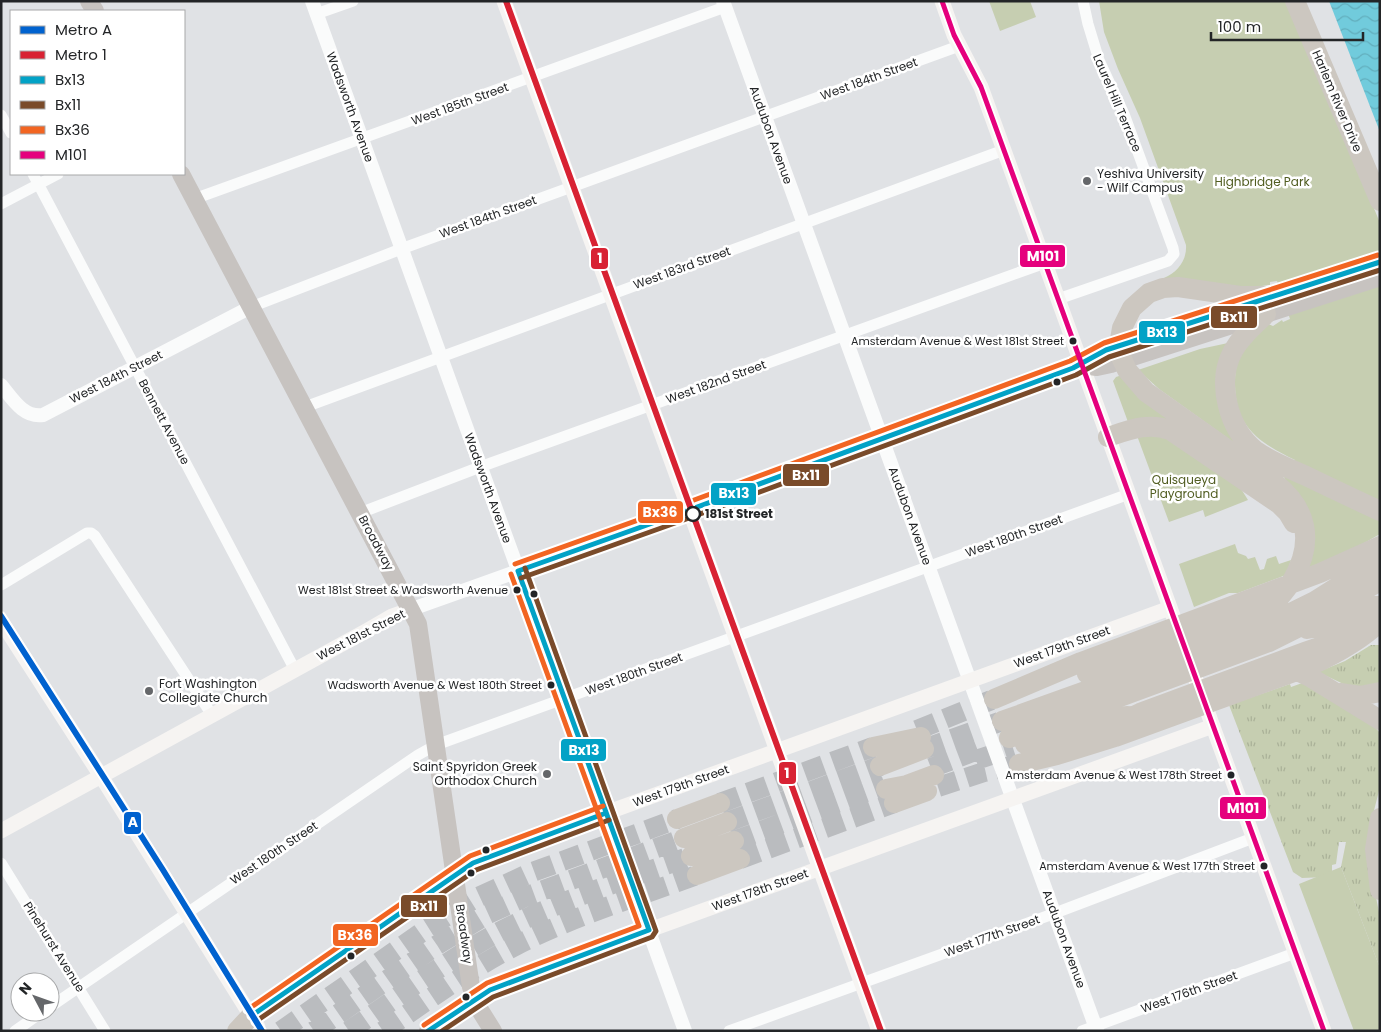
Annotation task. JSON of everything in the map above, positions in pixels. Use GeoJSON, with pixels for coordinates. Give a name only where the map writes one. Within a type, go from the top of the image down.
{"type":"FeatureCollection","features":[{"type":"Feature","properties":{"kind":"highway","name":"Harlem River Drive"},"geometry":{"type":"LineString","coordinates":[[1295,1],[1380,201]]}},
{"type":"Feature","properties":{"kind":"highway","name":"Harlem River Drive"},"geometry":{"type":"LineString","coordinates":[[1308,1],[1380,172]]}},
{"type":"Feature","properties":{"kind":"highway"},"geometry":{"type":"LineString","coordinates":[[1269,610],[1290,583],[1299,564],[1306,533],[1302,517],[1292,498],[1269,478],[1146,392],[1128,372],[1119,348],[1122,328],[1128,313],[1140,300],[1149,293],[1159,289],[1178,287],[1236,296],[1273,307],[1242,338],[1233,351],[1226,371],[1226,394],[1234,422],[1246,440],[1259,453],[1380,511]]}},
{"type":"Feature","properties":{"kind":"highway"},"geometry":{"type":"LineString","coordinates":[[1108,437],[1138,427],[1150,426],[1162,427],[1176,433],[1282,507],[1290,516],[1297,530],[1299,564]]}},
{"type":"Feature","properties":{"kind":"highway"},"geometry":{"type":"LineString","coordinates":[[1007,734],[1105,652],[1320,573],[1380,546]]}},
{"type":"Feature","properties":{"kind":"highway"},"geometry":{"type":"LineString","coordinates":[[1007,734],[1261,628],[1315,601],[1380,560]]}},
{"type":"Feature","properties":{"kind":"highway"},"geometry":{"type":"LineString","coordinates":[[1007,734],[1263,644],[1304,625],[1380,581]]}},
{"type":"Feature","properties":{"kind":"highway"},"geometry":{"type":"LineString","coordinates":[[1007,734],[1103,668],[1137,658],[1327,589],[1350,587],[1380,590]]}},
{"type":"Feature","properties":{"kind":"highway"},"geometry":{"type":"LineString","coordinates":[[1228,650],[1244,640],[1319,613],[1350,606],[1380,606]]}},
{"type":"Feature","properties":{"kind":"highway"},"geometry":{"type":"LineString","coordinates":[[1190,663],[1281,635],[1324,626],[1357,622],[1379,630]]}},
{"type":"Feature","properties":{"kind":"highway"},"geometry":{"type":"LineString","coordinates":[[1007,734],[1067,752],[1115,737],[1302,669],[1330,657],[1379,630]]}},
{"type":"Feature","properties":{"kind":"highway"},"geometry":{"type":"LineString","coordinates":[[1007,734],[1140,713],[1331,643],[1357,638],[1379,630]]}},
{"type":"Feature","properties":{"kind":"highway"},"geometry":{"type":"LineString","coordinates":[[1267,666],[1292,668],[1338,693],[1380,720]]}},
{"type":"Feature","properties":{"kind":"highway"},"geometry":{"type":"LineString","coordinates":[[1338,693],[1360,696],[1380,692]]}},
{"type":"Feature","properties":{"kind":"highway"},"geometry":{"type":"LineString","coordinates":[[873,747],[928,758]]}},
{"type":"Feature","properties":{"kind":"highway"},"geometry":{"type":"LineString","coordinates":[[880,766],[928,758]]}},
{"type":"Feature","properties":{"kind":"highway"},"geometry":{"type":"LineString","coordinates":[[888,792],[928,758]]}},
{"type":"Feature","properties":{"kind":"highway"},"geometry":{"type":"LineString","coordinates":[[677,819],[720,803]]}},
{"type":"Feature","properties":{"kind":"highway"},"geometry":{"type":"LineString","coordinates":[[1380,818],[1375,849],[1380,890]]}},
{"type":"Feature","properties":{"kind":"highway"},"geometry":{"type":"LineString","coordinates":[[691,856],[734,841],[691,856]]}},
{"type":"Feature","properties":{"kind":"main road"},"geometry":{"type":"LineString","coordinates":[[504,1],[879,1031]]}},
{"type":"Feature","properties":{"kind":"main road"},"geometry":{"type":"LineString","coordinates":[[942,1],[959,46],[978,79],[1324,1031]]}},
{"type":"Feature","properties":{"kind":"main road","name":"Broadway"},"geometry":{"type":"LineString","coordinates":[[181,175],[412,609],[418,624],[471,987],[475,999],[493,1031]]}},
{"type":"Feature","properties":{"kind":"main road"},"geometry":{"type":"LineString","coordinates":[[1273,307],[1380,262]]}},
{"type":"Feature","properties":{"kind":"main road"},"geometry":{"type":"LineString","coordinates":[[1082,365],[1094,356],[1109,357],[1273,307],[1380,277]]}},
{"type":"Feature","properties":{"kind":"main road","name":"West 181st Street"},"geometry":{"type":"LineString","coordinates":[[1,830],[392,616],[412,609]]}},
{"type":"Feature","properties":{"kind":"main road","name":"West 179th Street"},"geometry":{"type":"LineString","coordinates":[[249,1025],[455,875],[482,858],[969,681],[1172,612]]}},
{"type":"Feature","properties":{"kind":"main road"},"geometry":{"type":"LineString","coordinates":[[1,621],[187,913],[249,1025]]}},
{"type":"Feature","properties":{"kind":"main road","name":"West 178th Street"},"geometry":{"type":"LineString","coordinates":[[428,1031],[475,999],[508,982],[1013,799],[1210,719]]}},
{"type":"Feature","properties":{"kind":"street"},"geometry":{"type":"LineString","coordinates":[[314,8],[353,1]]}},
{"type":"Feature","properties":{"kind":"street","name":"Laurel Hill Terrace"},"geometry":{"type":"LineString","coordinates":[[1058,299],[1168,261],[1174,254],[1124,114],[1099,60],[1083,1]]}},
{"type":"Feature","properties":{"kind":"street","name":"West 185th Street"},"geometry":{"type":"LineString","coordinates":[[194,199],[532,77],[724,4]]}},
{"type":"Feature","properties":{"kind":"street","name":"Audubon Avenue"},"geometry":{"type":"LineString","coordinates":[[724,4],[1054,913],[1091,1029]]}},
{"type":"Feature","properties":{"kind":"street","name":"Wadsworth Avenue"},"geometry":{"type":"LineString","coordinates":[[314,8],[685,1031]]}},
{"type":"Feature","properties":{"kind":"street","name":"West 184th Street"},"geometry":{"type":"LineString","coordinates":[[1,385],[16,403],[30,414],[43,415],[251,307],[401,249],[959,46]]}},
{"type":"Feature","properties":{"kind":"street"},"geometry":{"type":"LineString","coordinates":[[1,115],[10,132]]}},
{"type":"Feature","properties":{"kind":"street","name":"West 183rd Street"},"geometry":{"type":"LineString","coordinates":[[304,407],[1004,150]]}},
{"type":"Feature","properties":{"kind":"street"},"geometry":{"type":"LineString","coordinates":[[1,204],[36,179],[54,175]]}},
{"type":"Feature","properties":{"kind":"street","name":"Bennett Avenue"},"geometry":{"type":"LineString","coordinates":[[36,179],[295,670]]}},
{"type":"Feature","properties":{"kind":"street","name":"West 182nd Street"},"geometry":{"type":"LineString","coordinates":[[360,513],[480,467],[1045,262]]}},
{"type":"Feature","properties":{"kind":"street","name":"West 181st Street"},"geometry":{"type":"LineString","coordinates":[[412,609],[689,510],[1082,365]]}},
{"type":"Feature","properties":{"kind":"street","name":"West 180th Street"},"geometry":{"type":"LineString","coordinates":[[60,1000],[418,755],[436,745],[1128,494]]}},
{"type":"Feature","properties":{"kind":"street"},"geometry":{"type":"LineString","coordinates":[[1,585],[87,533],[92,533],[212,715]]}},
{"type":"Feature","properties":{"kind":"street","name":"West 177th Street"},"geometry":{"type":"LineString","coordinates":[[729,1031],[1254,838]]}},
{"type":"Feature","properties":{"kind":"street","name":"Pinehurst Avenue"},"geometry":{"type":"LineString","coordinates":[[1,863],[105,1031]]}},
{"type":"Feature","properties":{"kind":"street","name":"West 176th Street"},"geometry":{"type":"LineString","coordinates":[[1091,1029],[1295,953]]}},
{"type":"Feature","properties":{"kind":"street"},"geometry":{"type":"LineString","coordinates":[[14,1031],[27,1022]]}},
{"type":"Feature","properties":{"kind":"street","name":"West 179th Street"},"geometry":{"type":"LineString","coordinates":[[227,1031],[249,1025]]}},
{"type":"Feature","properties":{"kind":"green space"},"geometry":{"type":"Polygon","coordinates":[[[989,1],[1030,1],[1036,17],[1000,31],[989,1]]]}},
{"type":"Feature","properties":{"kind":"green space","name":"Highbridge Park"},"geometry":{"type":"Polygon","coordinates":[[[1099,1],[1289,1],[1380,223],[1380,534],[1359,546],[1306,569],[1284,477],[1295,460],[1259,439],[1251,431],[1239,410],[1236,397],[1236,370],[1242,351],[1268,324],[1273,326],[1282,320],[1283,322],[1290,319],[1277,281],[1270,282],[1270,285],[1232,291],[1183,278],[1164,278],[1181,265],[1185,256],[1186,245],[1140,118],[1104,32],[1099,1]]]}},
{"type":"Feature","properties":{"kind":"green space"},"geometry":{"type":"Polygon","coordinates":[[[1228,343],[1222,357],[1254,457],[1159,389],[1138,370],[1200,349],[1228,343]]]}},
{"type":"Feature","properties":{"kind":"green space"},"geometry":{"type":"Polygon","coordinates":[[[1122,375],[1180,426],[1128,422],[1113,381],[1116,377],[1122,375]]]}},
{"type":"Feature","properties":{"kind":"green space","name":"Quisqueya Playground"},"geometry":{"type":"Polygon","coordinates":[[[1156,432],[1238,484],[1248,500],[1205,517],[1203,510],[1169,522],[1136,433],[1156,432]]]}},
{"type":"Feature","properties":{"kind":"green space"},"geometry":{"type":"Polygon","coordinates":[[[1235,544],[1238,553],[1246,556],[1248,559],[1255,557],[1260,570],[1264,569],[1267,559],[1276,556],[1279,564],[1291,560],[1286,575],[1238,593],[1229,593],[1194,607],[1179,564],[1235,544]]]}},
{"type":"Feature","properties":{"kind":"green space"},"geometry":{"type":"Polygon","coordinates":[[[1371,645],[1380,645],[1380,684],[1352,688],[1318,672],[1345,661],[1371,645]]]}},
{"type":"Feature","properties":{"kind":"green space"},"geometry":{"type":"Polygon","coordinates":[[[1305,682],[1369,720],[1380,733],[1380,787],[1370,826],[1369,863],[1380,917],[1380,968],[1341,867],[1346,842],[1339,842],[1336,864],[1332,865],[1332,874],[1327,877],[1302,878],[1293,872],[1229,705],[1290,684],[1291,687],[1305,682]]]}},
{"type":"Feature","properties":{"kind":"green space"},"geometry":{"type":"Polygon","coordinates":[[[1341,867],[1380,968],[1380,1031],[1354,1031],[1299,884],[1341,867]]]}},
{"type":"Feature","properties":{"kind":"water"},"geometry":{"type":"Polygon","coordinates":[[[1329,1],[1380,1],[1380,132],[1329,1]]]}},
{"type":"Feature","properties":{"kind":"tunnel"},"geometry":{"type":"LineString","coordinates":[[917,730],[994,699]]}},
{"type":"Feature","properties":{"kind":"tunnel"},"geometry":{"type":"LineString","coordinates":[[924,749],[1002,721]]}},
{"type":"Feature","properties":{"kind":"tunnel"},"geometry":{"type":"LineString","coordinates":[[931,768],[988,746]]}},
{"type":"Feature","properties":{"kind":"tunnel"},"geometry":{"type":"LineString","coordinates":[[720,803],[873,747]]}},
{"type":"Feature","properties":{"kind":"tunnel"},"geometry":{"type":"LineString","coordinates":[[976,760],[1013,748]]}},
{"type":"Feature","properties":{"kind":"tunnel"},"geometry":{"type":"LineString","coordinates":[[938,787],[984,772],[1019,764]]}},
{"type":"Feature","properties":{"kind":"tunnel"},"geometry":{"type":"LineString","coordinates":[[727,822],[880,766]]}},
{"type":"Feature","properties":{"kind":"tunnel"},"geometry":{"type":"LineString","coordinates":[[734,841],[885,785]]}},
{"type":"Feature","properties":{"kind":"tunnel"},"geometry":{"type":"LineString","coordinates":[[740,859],[894,803]]}},
{"type":"Feature","properties":{"kind":"tunnel"},"geometry":{"type":"LineString","coordinates":[[281,1031],[425,930],[474,899],[530,873],[677,819]]}},
{"type":"Feature","properties":{"kind":"tunnel"},"geometry":{"type":"LineString","coordinates":[[314,1031],[437,945],[488,914],[525,897],[684,838]]}},
{"type":"Feature","properties":{"kind":"tunnel"},"geometry":{"type":"LineString","coordinates":[[349,1031],[439,968],[495,934],[567,901],[691,856]]}},
{"type":"Feature","properties":{"kind":"tunnel"},"geometry":{"type":"LineString","coordinates":[[383,1031],[466,975],[517,945],[583,916],[697,875]]}},
{"type":"Feature","properties":{"kind":"metro line","name":"1"},"geometry":{"type":"LineString","coordinates":[[506,1],[881,1031]]}},
{"type":"Feature","properties":{"kind":"metro line","name":"A"},"geometry":{"type":"LineString","coordinates":[[1,616],[163,870],[262,1031]]}},
{"type":"Feature","properties":{"kind":"transit line","name":"M101"},"geometry":{"type":"LineString","coordinates":[[942,1],[954,35],[981,87],[1324,1031]]}},
{"type":"Feature","properties":{"kind":"transit line","name":"Bx36"},"geometry":{"type":"LineString","coordinates":[[515,564],[1070,361],[1104,343],[1378,255]]}},
{"type":"Feature","properties":{"kind":"transit line","name":"Bx13"},"geometry":{"type":"LineString","coordinates":[[518,571],[1073,368],[1106,350],[1380,262]]}},
{"type":"Feature","properties":{"kind":"transit line","name":"Bx11"},"geometry":{"type":"LineString","coordinates":[[521,578],[1076,375],[1109,357],[1380,270]]}},
{"type":"Feature","properties":{"kind":"transit line","name":"Bx11"},"geometry":{"type":"LineString","coordinates":[[442,1031],[493,997],[652,937],[656,931],[525,568]]}},
{"type":"Feature","properties":{"kind":"transit line","name":"Bx13"},"geometry":{"type":"LineString","coordinates":[[518,571],[649,930]]}},
{"type":"Feature","properties":{"kind":"transit line","name":"Bx36"},"geometry":{"type":"LineString","coordinates":[[424,1025],[487,983],[639,926],[511,574]]}},
{"type":"Feature","properties":{"kind":"transit line","name":"Bx36"},"geometry":{"type":"LineString","coordinates":[[247,1010],[470,856],[603,806]]}},
{"type":"Feature","properties":{"kind":"transit line","name":"Bx13"},"geometry":{"type":"LineString","coordinates":[[251,1016],[473,863],[606,813]]}},
{"type":"Feature","properties":{"kind":"transit line","name":"Bx11"},"geometry":{"type":"LineString","coordinates":[[255,1022],[476,870],[609,820]]}},
{"type":"Feature","properties":{"kind":"transit line","name":"Bx13"},"geometry":{"type":"LineString","coordinates":[[428,1031],[490,990],[649,930]]}},
{"type":"Feature","properties":{"kind":"place","name":"Yeshiva University - Wilf Campus"},"geometry":{"type":"Point","coordinates":[1087,181]}},
{"type":"Feature","properties":{"kind":"place","name":"Amsterdam Avenue & West 181st Street"},"geometry":{"type":"Point","coordinates":[1073,341]}},
{"type":"Feature","properties":{"kind":"place","name":"181st Street"},"geometry":{"type":"Point","coordinates":[693,514]}},
{"type":"Feature","properties":{"kind":"place","name":"West 181st Street & Wadsworth Avenue"},"geometry":{"type":"Point","coordinates":[517,590]}},
{"type":"Feature","properties":{"kind":"place","name":"Wadsworth Avenue & West 180th Street"},"geometry":{"type":"Point","coordinates":[551,685]}},
{"type":"Feature","properties":{"kind":"place","name":"Fort Washington Collegiate Church"},"geometry":{"type":"Point","coordinates":[149,691]}},
{"type":"Feature","properties":{"kind":"place","name":"Saint Spyridon Greek Orthodox Church"},"geometry":{"type":"Point","coordinates":[547,774]}},
{"type":"Feature","properties":{"kind":"place","name":"Amsterdam Avenue & West 178th Street"},"geometry":{"type":"Point","coordinates":[1231,775]}},
{"type":"Feature","properties":{"kind":"place","name":"Amsterdam Avenue & West 177th Street"},"geometry":{"type":"Point","coordinates":[1264,866]}}]}
